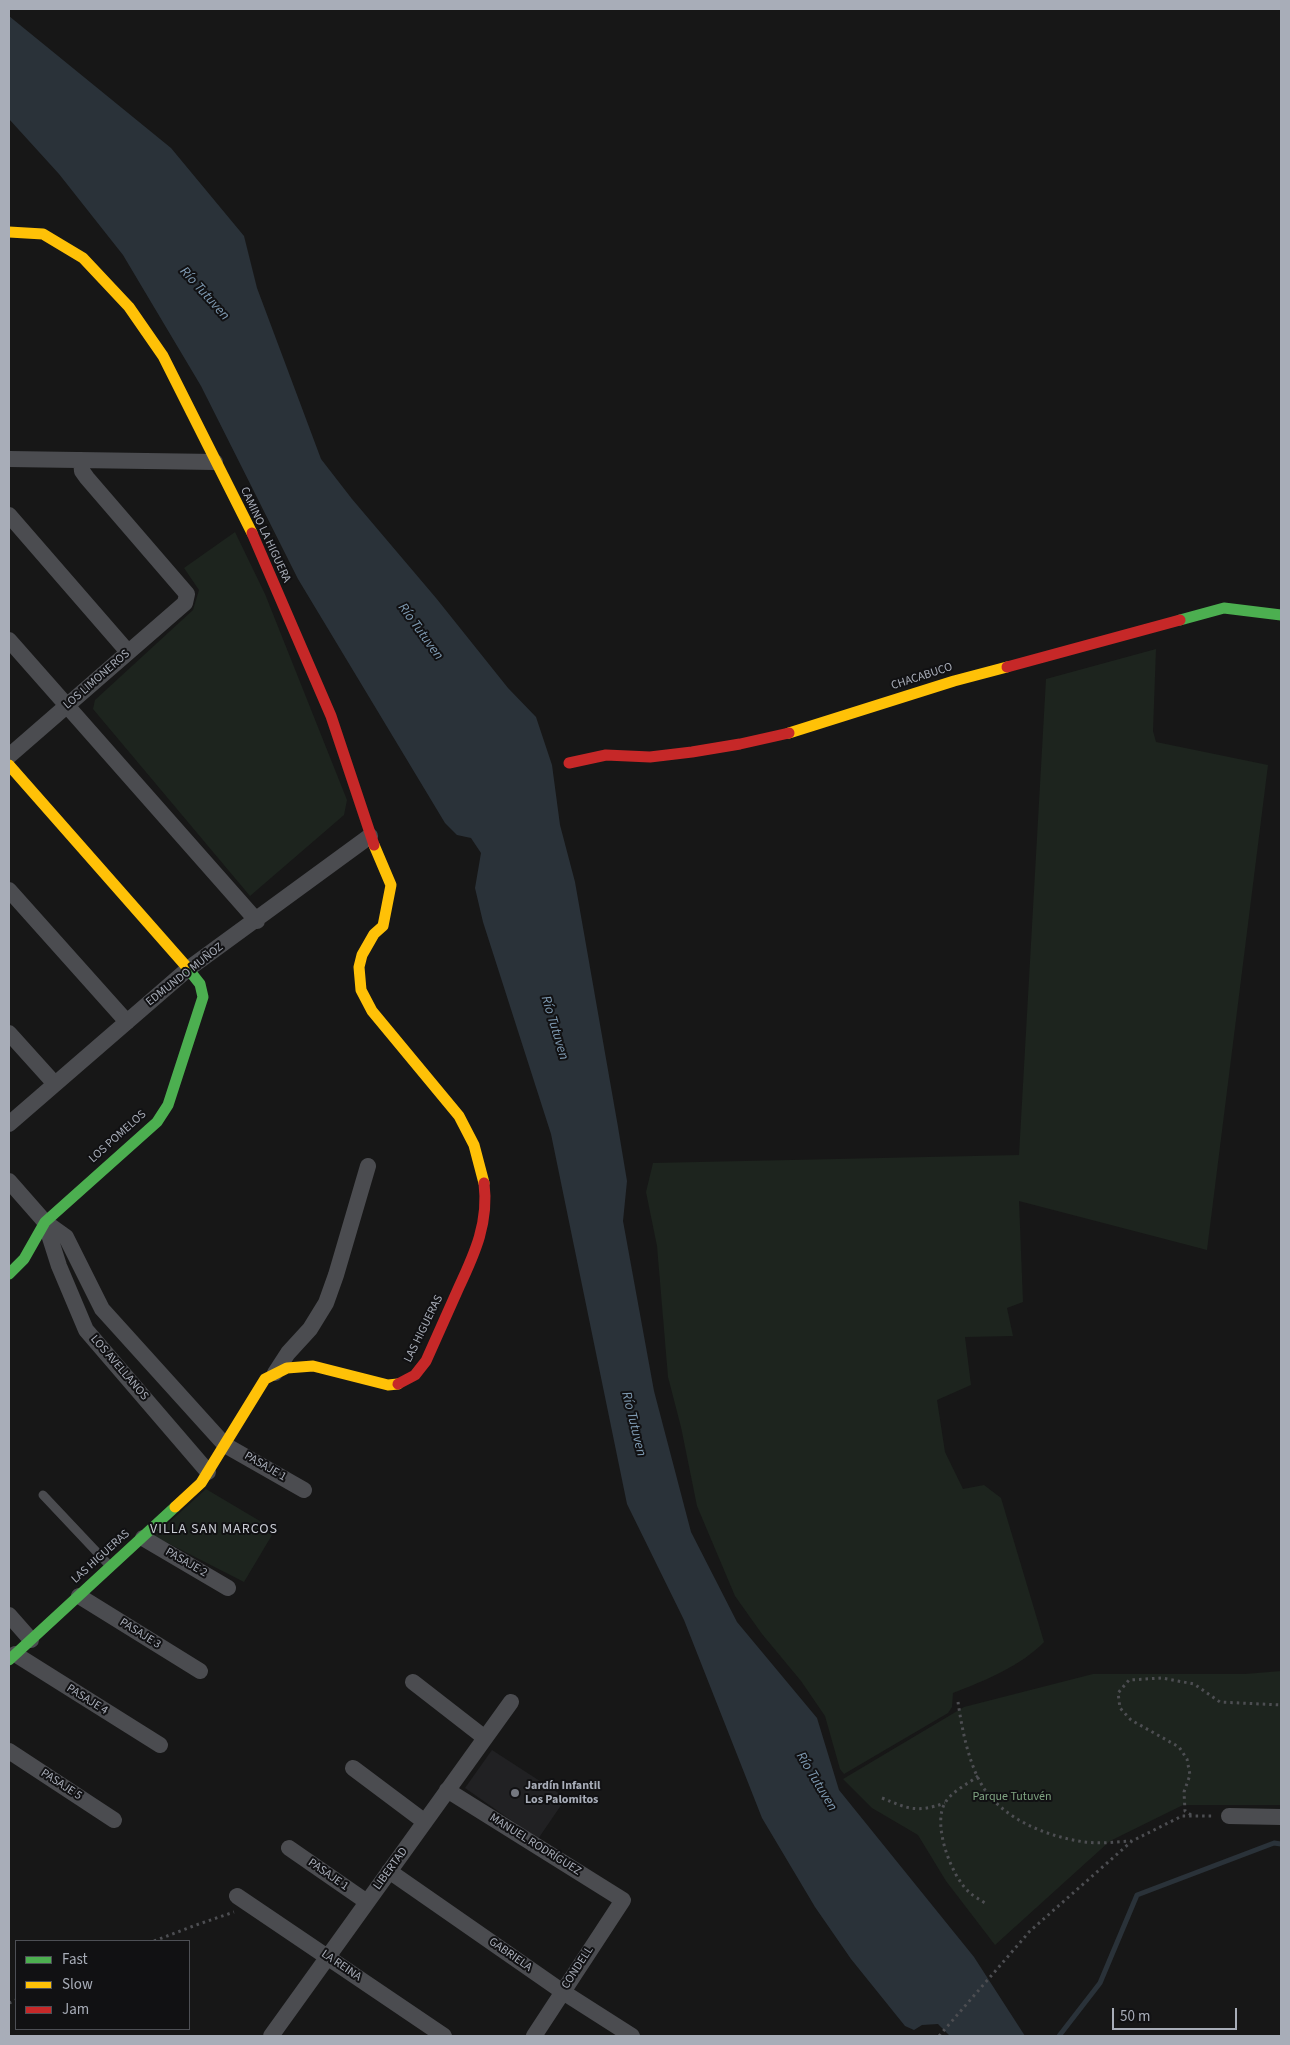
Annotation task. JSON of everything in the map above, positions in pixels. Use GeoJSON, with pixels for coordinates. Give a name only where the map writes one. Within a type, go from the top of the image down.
{"type":"FeatureCollection","features":[{"type":"Feature","properties":{"kind":"street","name":"CAMINO LA HIGUERA"},"geometry":{"type":"LineString","coordinates":[[9,232],[43,234],[83,258],[129,307],[163,356],[250,529],[331,716],[370,836],[391,885],[383,926]]}},
{"type":"Feature","properties":{"kind":"street"},"geometry":{"type":"LineString","coordinates":[[9,459],[215,462]]}},
{"type":"Feature","properties":{"kind":"street","name":"LOS LIMONEROS"},"geometry":{"type":"LineString","coordinates":[[9,756],[185,603],[187,594],[182,587],[87,478],[82,471],[81,460]]}},
{"type":"Feature","properties":{"kind":"street"},"geometry":{"type":"LineString","coordinates":[[9,515],[128,652]]}},
{"type":"Feature","properties":{"kind":"street","name":"CHACABUCO"},"geometry":{"type":"LineString","coordinates":[[569,763],[606,755],[650,757],[692,752],[740,744],[800,730],[954,681],[1224,608],[1281,615]]}},
{"type":"Feature","properties":{"kind":"street"},"geometry":{"type":"LineString","coordinates":[[9,640],[257,921]]}},
{"type":"Feature","properties":{"kind":"street","name":"LOS POMELOS"},"geometry":{"type":"LineString","coordinates":[[9,765],[188,969],[200,984],[203,997],[168,1105],[157,1122],[45,1222],[24,1259],[9,1274]]}},
{"type":"Feature","properties":{"kind":"street","name":"EDMUNDO MUÑOZ"},"geometry":{"type":"LineString","coordinates":[[9,1124],[188,969],[257,921],[370,836]]}},
{"type":"Feature","properties":{"kind":"street"},"geometry":{"type":"LineString","coordinates":[[9,890],[127,1022]]}},
{"type":"Feature","properties":{"kind":"street","name":"LAS HIGUERAS"},"geometry":{"type":"LineString","coordinates":[[12,1657],[190,1496],[208,1472],[265,1379],[295,1366],[313,1366],[379,1384],[398,1384],[415,1376],[426,1361],[480,1241],[484,1226],[486,1194],[484,1178],[475,1145],[459,1116],[372,1011],[361,990],[359,967],[362,955],[367,944],[383,926]]}},
{"type":"Feature","properties":{"kind":"street"},"geometry":{"type":"LineString","coordinates":[[9,1033],[55,1084]]}},
{"type":"Feature","properties":{"kind":"street"},"geometry":{"type":"LineString","coordinates":[[276,1373],[288,1353],[310,1329],[326,1303],[368,1166]]}},
{"type":"Feature","properties":{"kind":"street","name":"LOS AVELLANOS"},"geometry":{"type":"LineString","coordinates":[[9,1181],[45,1222],[66,1237],[102,1309],[225,1445]]}},
{"type":"Feature","properties":{"kind":"street","name":"LOS AVELLANOS"},"geometry":{"type":"LineString","coordinates":[[45,1222],[59,1266],[86,1330],[208,1472]]}},
{"type":"Feature","properties":{"kind":"street","name":"PASAJE 1"},"geometry":{"type":"LineString","coordinates":[[225,1445],[304,1490]]}},
{"type":"Feature","properties":{"kind":"street","name":"PASAJE 2"},"geometry":{"type":"LineString","coordinates":[[143,1538],[228,1588]]}},
{"type":"Feature","properties":{"kind":"street","name":"PASAJE 3"},"geometry":{"type":"LineString","coordinates":[[79,1596],[200,1671]]}},
{"type":"Feature","properties":{"kind":"street"},"geometry":{"type":"LineString","coordinates":[[9,1615],[31,1640]]}},
{"type":"Feature","properties":{"kind":"street","name":"PASAJE 4"},"geometry":{"type":"LineString","coordinates":[[12,1657],[160,1745]]}},
{"type":"Feature","properties":{"kind":"street"},"geometry":{"type":"LineString","coordinates":[[413,1682],[485,1738]]}},
{"type":"Feature","properties":{"kind":"street","name":"LIBERTAD"},"geometry":{"type":"LineString","coordinates":[[271,2036],[510,1702]]}},
{"type":"Feature","properties":{"kind":"street","name":"PASAJE 5"},"geometry":{"type":"LineString","coordinates":[[9,1751],[114,1820]]}},
{"type":"Feature","properties":{"kind":"street"},"geometry":{"type":"LineString","coordinates":[[353,1768],[425,1822]]}},
{"type":"Feature","properties":{"kind":"street","name":"MANUEL RODRÍGUEZ"},"geometry":{"type":"LineString","coordinates":[[448,1790],[623,1900]]}},
{"type":"Feature","properties":{"kind":"street"},"geometry":{"type":"LineString","coordinates":[[1229,1816],[1281,1817]]}},
{"type":"Feature","properties":{"kind":"street","name":"PASAJE 1"},"geometry":{"type":"LineString","coordinates":[[289,1848],[367,1902]]}},
{"type":"Feature","properties":{"kind":"street","name":"GABRIELA"},"geometry":{"type":"LineString","coordinates":[[389,1871],[563,1992],[632,2036]]}},
{"type":"Feature","properties":{"kind":"street","name":"LA REINA"},"geometry":{"type":"LineString","coordinates":[[236,1896],[444,2036]]}},
{"type":"Feature","properties":{"kind":"street","name":"CONDELL"},"geometry":{"type":"LineString","coordinates":[[534,2036],[623,1900]]}},
{"type":"Feature","properties":{"kind":"lane"},"geometry":{"type":"LineString","coordinates":[[43,1495],[111,1567]]}},
{"type":"Feature","properties":{"kind":"path"},"geometry":{"type":"LineString","coordinates":[[1191,1816],[1185,1811],[1184,1792],[1190,1775],[1187,1759],[1179,1747],[1131,1720],[1120,1708],[1118,1692],[1129,1680],[1162,1678],[1194,1684],[1220,1702],[1281,1705]]}},
{"type":"Feature","properties":{"kind":"path"},"geometry":{"type":"LineString","coordinates":[[958,1702],[961,1723],[972,1763],[985,1790],[1006,1812],[1030,1826],[1086,1842],[1132,1841]]}},
{"type":"Feature","properties":{"kind":"path"},"geometry":{"type":"LineString","coordinates":[[978,1776],[955,1792],[945,1803],[941,1816],[942,1837],[952,1867],[968,1891],[984,1903]]}},
{"type":"Feature","properties":{"kind":"path"},"geometry":{"type":"LineString","coordinates":[[882,1798],[906,1808],[926,1810],[945,1803]]}},
{"type":"Feature","properties":{"kind":"path"},"geometry":{"type":"LineString","coordinates":[[939,2036],[1030,1931],[1132,1841],[1182,1816],[1229,1816]]}},
{"type":"Feature","properties":{"kind":"path"},"geometry":{"type":"LineString","coordinates":[[156,1940],[196,1924],[253,1907]]}},
{"type":"Feature","properties":{"kind":"shaded area","name":"Jardín Infantil Los Palomitos"},"geometry":{"type":"Polygon","coordinates":[[[492,1750],[566,1798],[538,1839],[465,1788],[492,1750]]]}},
{"type":"Feature","properties":{"kind":"green space"},"geometry":{"type":"Polygon","coordinates":[[[235,532],[265,594],[347,800],[344,815],[250,896],[93,709],[95,700],[193,610],[199,590],[184,568],[235,532]]]}},
{"type":"Feature","properties":{"kind":"green space"},"geometry":{"type":"Polygon","coordinates":[[[1156,649],[1153,731],[1156,742],[1268,765],[1207,1250],[1019,1201],[1023,1302],[1007,1308],[1013,1336],[965,1337],[971,1385],[937,1400],[945,1452],[963,1489],[984,1485],[1001,1498],[1044,1642],[1035,1651],[1013,1666],[953,1693],[952,1707],[948,1713],[844,1774],[840,1769],[825,1716],[801,1681],[762,1634],[735,1596],[697,1506],[681,1427],[668,1377],[657,1246],[646,1192],[653,1163],[1019,1155],[1046,679],[1156,649]]]}},
{"type":"Feature","properties":{"kind":"green space","name":"VILLA SAN MARCOS"},"geometry":{"type":"Polygon","coordinates":[[[206,1489],[275,1530],[244,1582],[154,1536],[206,1489]]]}},
{"type":"Feature","properties":{"kind":"green space","name":"Parque Tutuvén"},"geometry":{"type":"Polygon","coordinates":[[[1281,1671],[1281,1805],[1183,1805],[1110,1841],[995,1945],[946,1881],[918,1835],[872,1808],[843,1779],[964,1707],[1093,1674],[1245,1674],[1281,1671]]]}},
{"type":"Feature","properties":{"kind":"water","name":"Río Tutuven"},"geometry":{"type":"Polygon","coordinates":[[[9,16],[171,148],[244,236],[257,288],[321,459],[508,688],[536,717],[552,765],[560,825],[575,882],[618,1127],[627,1181],[623,1221],[654,1391],[691,1532],[737,1622],[817,1718],[839,1790],[974,1957],[1025,2036],[950,2036],[938,2024],[922,2025],[914,2030],[905,2026],[851,1959],[815,1907],[762,1818],[684,1620],[627,1504],[551,1134],[483,922],[475,888],[481,853],[471,838],[457,835],[445,823],[298,579],[201,386],[123,255],[59,174],[9,119],[9,16]]]}},
{"type":"Feature","properties":{"kind":"waterway"},"geometry":{"type":"LineString","coordinates":[[1059,2036],[1100,1983],[1137,1895],[1274,1843],[1281,1844]]}},
{"type":"Feature","properties":{"kind":"traffic: fast"},"geometry":{"type":"LineString","coordinates":[[1180,620],[1224,608],[1281,615]]}},
{"type":"Feature","properties":{"kind":"traffic: fast"},"geometry":{"type":"LineString","coordinates":[[9,1274],[24,1259],[45,1222],[157,1122],[168,1105],[203,997],[200,984],[185,965]]}},
{"type":"Feature","properties":{"kind":"traffic: fast"},"geometry":{"type":"LineString","coordinates":[[9,1660],[175,1507]]}},
{"type":"Feature","properties":{"kind":"traffic: slow"},"geometry":{"type":"LineString","coordinates":[[9,232],[43,234],[83,258],[129,307],[163,356],[252,533]]}},
{"type":"Feature","properties":{"kind":"traffic: slow"},"geometry":{"type":"LineString","coordinates":[[789,733],[954,681],[1007,667]]}},
{"type":"Feature","properties":{"kind":"traffic: slow"},"geometry":{"type":"LineString","coordinates":[[9,765],[185,965]]}},
{"type":"Feature","properties":{"kind":"traffic: slow"},"geometry":{"type":"LineString","coordinates":[[374,845],[391,885],[383,926],[374,934],[362,955],[359,967],[361,990],[372,1011],[459,1116],[474,1145],[484,1183]]}},
{"type":"Feature","properties":{"kind":"traffic: slow"},"geometry":{"type":"LineString","coordinates":[[175,1507],[201,1483],[265,1379],[287,1368],[313,1366],[388,1385],[398,1384]]}},
{"type":"Feature","properties":{"kind":"traffic: jam"},"geometry":{"type":"LineString","coordinates":[[252,533],[331,716],[374,845]]}},
{"type":"Feature","properties":{"kind":"traffic: jam"},"geometry":{"type":"LineString","coordinates":[[1007,667],[1180,620]]}},
{"type":"Feature","properties":{"kind":"traffic: jam"},"geometry":{"type":"LineString","coordinates":[[569,763],[606,755],[650,757],[692,752],[789,733]]}},
{"type":"Feature","properties":{"kind":"traffic: jam"},"geometry":{"type":"LineString","coordinates":[[398,1384],[415,1375],[426,1361],[470,1262],[483,1224],[484,1183]]}},
{"type":"Feature","properties":{"kind":"place","name":"Jardín Infantil Los Palomitos"},"geometry":{"type":"Point","coordinates":[515,1793]}},
{"type":"Feature","properties":{"kind":"district","name":"VILLA SAN MARCOS"},"geometry":{"type":"Point","coordinates":[214,1530]}}]}
